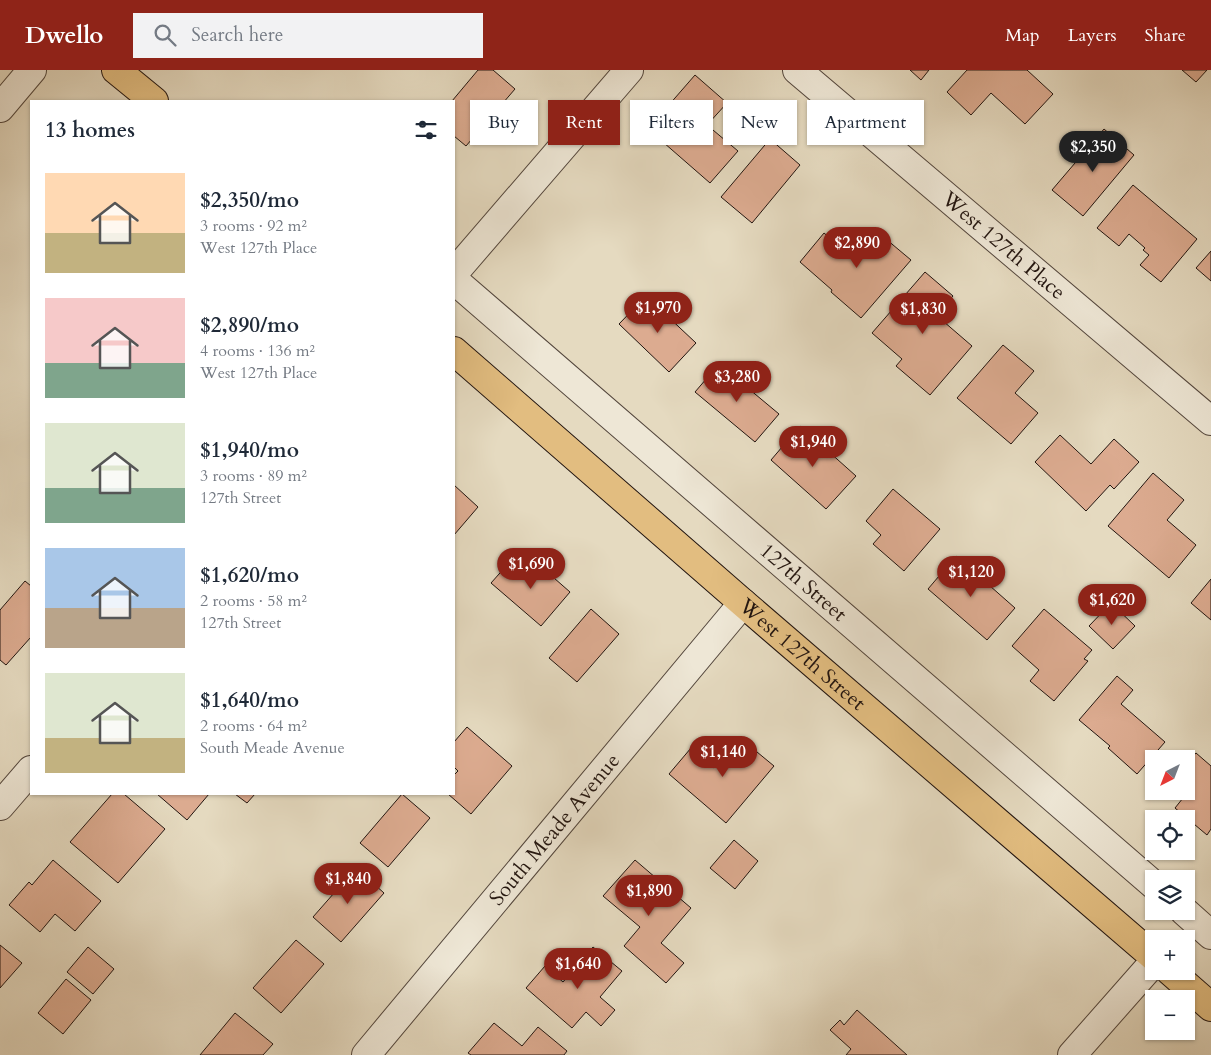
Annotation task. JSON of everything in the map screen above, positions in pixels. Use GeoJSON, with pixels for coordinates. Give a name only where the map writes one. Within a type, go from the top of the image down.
{"type":"FeatureCollection","features":[{"type":"Feature","properties":{"kind":"main road"},"geometry":{"type":"LineString","coordinates":[[116,70],[153,100]]}},
{"type":"Feature","properties":{"kind":"main road","name":"West 127th Street"},"geometry":{"type":"LineString","coordinates":[[455,352],[1145,949]]}},
{"type":"Feature","properties":{"kind":"main road"},"geometry":{"type":"LineString","coordinates":[[1180,980],[1211,1007]]}},
{"type":"Feature","properties":{"kind":"street"},"geometry":{"type":"LineString","coordinates":[[0,108],[32,70]]}},
{"type":"Feature","properties":{"kind":"street"},"geometry":{"type":"LineString","coordinates":[[455,272],[629,70]]}},
{"type":"Feature","properties":{"kind":"street","name":"West 127th Place"},"geometry":{"type":"LineString","coordinates":[[797,70],[1211,421]]}},
{"type":"Feature","properties":{"kind":"street","name":"127th Street"},"geometry":{"type":"LineString","coordinates":[[455,281],[1145,878]]}},
{"type":"Feature","properties":{"kind":"street","name":"South Meade Avenue"},"geometry":{"type":"LineString","coordinates":[[366,1055],[743,603]]}},
{"type":"Feature","properties":{"kind":"street"},"geometry":{"type":"LineString","coordinates":[[0,806],[30,771]]}},
{"type":"Feature","properties":{"kind":"street"},"geometry":{"type":"LineString","coordinates":[[1194,920],[1211,935]]}},
{"type":"Feature","properties":{"kind":"street"},"geometry":{"type":"LineString","coordinates":[[1072,1055],[1145,972]]}},
{"type":"Feature","properties":{"kind":"building"},"geometry":{"type":"Polygon","coordinates":[[[478,70],[493,70],[515,89],[506,100],[470,100],[470,141],[466,146],[455,137],[455,100],[453,100],[478,70]]]}},
{"type":"Feature","properties":{"kind":"building"},"geometry":{"type":"Polygon","coordinates":[[[910,70],[929,70],[921,80],[910,70]]]}},
{"type":"Feature","properties":{"kind":"building"},"geometry":{"type":"Polygon","coordinates":[[[967,70],[1027,70],[1053,94],[1025,124],[991,93],[971,115],[947,92],[967,70]]]}},
{"type":"Feature","properties":{"kind":"building"},"geometry":{"type":"Polygon","coordinates":[[[1182,70],[1207,70],[1196,82],[1182,70]]]}},
{"type":"Feature","properties":{"kind":"building"},"geometry":{"type":"Polygon","coordinates":[[[695,75],[724,100],[723,107],[713,118],[713,100],[673,100],[695,75]]]}},
{"type":"Feature","properties":{"kind":"building"},"geometry":{"type":"Polygon","coordinates":[[[1104,129],[1134,155],[1083,216],[1052,190],[1104,129]]]}},
{"type":"Feature","properties":{"kind":"building"},"geometry":{"type":"Polygon","coordinates":[[[713,130],[723,138],[723,145],[731,145],[738,151],[710,183],[666,145],[713,145],[713,130]]]}},
{"type":"Feature","properties":{"kind":"building"},"geometry":{"type":"Polygon","coordinates":[[[765,145],[777,145],[800,165],[752,223],[721,197],[765,145]]]}},
{"type":"Feature","properties":{"kind":"building"},"geometry":{"type":"Polygon","coordinates":[[[1133,185],[1197,239],[1161,282],[1140,265],[1149,255],[1143,250],[1145,248],[1129,234],[1119,246],[1097,228],[1133,185]]]}},
{"type":"Feature","properties":{"kind":"building"},"geometry":{"type":"Polygon","coordinates":[[[874,229],[911,260],[861,318],[800,262],[824,233],[851,256],[874,229]]]}},
{"type":"Feature","properties":{"kind":"building"},"geometry":{"type":"Polygon","coordinates":[[[1211,251],[1211,281],[1196,268],[1211,251]]]}},
{"type":"Feature","properties":{"kind":"building"},"geometry":{"type":"Polygon","coordinates":[[[925,272],[953,296],[936,315],[972,346],[930,395],[896,366],[902,359],[872,333],[925,272]]]}},
{"type":"Feature","properties":{"kind":"building"},"geometry":{"type":"Polygon","coordinates":[[[646,296],[696,343],[669,372],[619,324],[646,296]]]}},
{"type":"Feature","properties":{"kind":"building"},"geometry":{"type":"Polygon","coordinates":[[[1003,345],[1034,371],[1015,393],[1038,413],[1011,444],[957,398],[1003,345]]]}},
{"type":"Feature","properties":{"kind":"building"},"geometry":{"type":"Polygon","coordinates":[[[719,364],[779,414],[755,442],[695,392],[719,364]]]}},
{"type":"Feature","properties":{"kind":"building"},"geometry":{"type":"Polygon","coordinates":[[[800,426],[856,476],[826,509],[771,460],[800,426]]]}},
{"type":"Feature","properties":{"kind":"building"},"geometry":{"type":"Polygon","coordinates":[[[1060,435],[1091,464],[1114,439],[1139,462],[1114,489],[1110,485],[1086,511],[1035,462],[1060,435]]]}},
{"type":"Feature","properties":{"kind":"building"},"geometry":{"type":"Polygon","coordinates":[[[1153,473],[1184,500],[1167,520],[1196,545],[1169,578],[1108,526],[1153,473]]]}},
{"type":"Feature","properties":{"kind":"building"},"geometry":{"type":"Polygon","coordinates":[[[455,486],[478,507],[455,534],[455,486]]]}},
{"type":"Feature","properties":{"kind":"building"},"geometry":{"type":"Polygon","coordinates":[[[893,489],[940,529],[904,571],[873,544],[881,535],[866,521],[893,489]]]}},
{"type":"Feature","properties":{"kind":"building"},"geometry":{"type":"Polygon","coordinates":[[[516,555],[541,577],[546,571],[570,592],[541,626],[491,583],[516,555]]]}},
{"type":"Feature","properties":{"kind":"building"},"geometry":{"type":"Polygon","coordinates":[[[956,556],[1015,608],[987,640],[928,589],[956,556]]]}},
{"type":"Feature","properties":{"kind":"building"},"geometry":{"type":"Polygon","coordinates":[[[1211,579],[1211,620],[1191,603],[1211,579]]]}},
{"type":"Feature","properties":{"kind":"building"},"geometry":{"type":"Polygon","coordinates":[[[25,581],[30,585],[30,638],[6,665],[0,660],[0,610],[25,581]]]}},
{"type":"Feature","properties":{"kind":"building"},"geometry":{"type":"Polygon","coordinates":[[[1111,603],[1135,626],[1113,649],[1089,626],[1111,603]]]}},
{"type":"Feature","properties":{"kind":"building"},"geometry":{"type":"Polygon","coordinates":[[[591,609],[619,634],[577,682],[549,658],[591,609]]]}},
{"type":"Feature","properties":{"kind":"building"},"geometry":{"type":"Polygon","coordinates":[[[1044,609],[1092,650],[1084,659],[1088,661],[1054,701],[1030,681],[1039,670],[1012,646],[1044,609]]]}},
{"type":"Feature","properties":{"kind":"building"},"geometry":{"type":"Polygon","coordinates":[[[1117,676],[1133,690],[1121,704],[1165,742],[1158,750],[1145,750],[1145,765],[1137,774],[1108,748],[1110,746],[1079,720],[1117,676]]]}},
{"type":"Feature","properties":{"kind":"building"},"geometry":{"type":"Polygon","coordinates":[[[467,727],[512,766],[471,814],[449,795],[455,795],[455,774],[458,771],[455,768],[455,741],[467,727]]]}},
{"type":"Feature","properties":{"kind":"building"},"geometry":{"type":"Polygon","coordinates":[[[740,738],[774,766],[726,823],[669,774],[691,748],[714,768],[740,738]]]}},
{"type":"Feature","properties":{"kind":"building"},"geometry":{"type":"Polygon","coordinates":[[[1195,754],[1211,766],[1211,829],[1207,835],[1195,825],[1195,810],[1177,810],[1175,808],[1181,800],[1195,800],[1195,754]]]}},
{"type":"Feature","properties":{"kind":"building"},"geometry":{"type":"Polygon","coordinates":[[[111,795],[125,795],[165,829],[118,883],[70,842],[111,795]]]}},
{"type":"Feature","properties":{"kind":"building"},"geometry":{"type":"Polygon","coordinates":[[[158,795],[208,795],[187,820],[158,795]]]}},
{"type":"Feature","properties":{"kind":"building"},"geometry":{"type":"Polygon","coordinates":[[[236,795],[254,795],[247,803],[236,795]]]}},
{"type":"Feature","properties":{"kind":"building"},"geometry":{"type":"Polygon","coordinates":[[[401,795],[430,818],[388,867],[360,843],[401,795]]]}},
{"type":"Feature","properties":{"kind":"building"},"geometry":{"type":"Polygon","coordinates":[[[734,840],[758,861],[735,889],[710,868],[734,840]]]}},
{"type":"Feature","properties":{"kind":"building"},"geometry":{"type":"Polygon","coordinates":[[[53,860],[101,901],[75,931],[55,914],[40,932],[9,905],[29,882],[32,885],[53,860]]]}},
{"type":"Feature","properties":{"kind":"building"},"geometry":{"type":"Polygon","coordinates":[[[635,860],[691,908],[661,943],[684,963],[666,983],[624,946],[640,927],[603,896],[635,860]]]}},
{"type":"Feature","properties":{"kind":"building"},"geometry":{"type":"Polygon","coordinates":[[[356,868],[384,893],[341,942],[313,917],[356,868]]]}},
{"type":"Feature","properties":{"kind":"building"},"geometry":{"type":"Polygon","coordinates":[[[296,940],[324,964],[281,1013],[253,988],[296,940]]]}},
{"type":"Feature","properties":{"kind":"building"},"geometry":{"type":"Polygon","coordinates":[[[0,945],[22,963],[0,988],[0,945]]]}},
{"type":"Feature","properties":{"kind":"building"},"geometry":{"type":"Polygon","coordinates":[[[88,947],[114,969],[93,994],[67,972],[88,947]]]}},
{"type":"Feature","properties":{"kind":"building"},"geometry":{"type":"Polygon","coordinates":[[[593,947],[622,971],[600,997],[615,1010],[601,1026],[586,1012],[572,1028],[526,988],[545,966],[563,982],[593,947]]]}},
{"type":"Feature","properties":{"kind":"building"},"geometry":{"type":"Polygon","coordinates":[[[66,979],[91,1000],[63,1034],[38,1013],[66,979]]]}},
{"type":"Feature","properties":{"kind":"building"},"geometry":{"type":"Polygon","coordinates":[[[857,1010],[907,1055],[846,1055],[851,1049],[830,1030],[840,1020],[844,1025],[857,1010]]]}},
{"type":"Feature","properties":{"kind":"building"},"geometry":{"type":"Polygon","coordinates":[[[235,1013],[273,1044],[263,1055],[200,1055],[235,1013]]]}},
{"type":"Feature","properties":{"kind":"building"},"geometry":{"type":"Polygon","coordinates":[[[494,1023],[522,1046],[538,1027],[567,1051],[564,1055],[471,1055],[468,1053],[494,1023]]]}}]}
